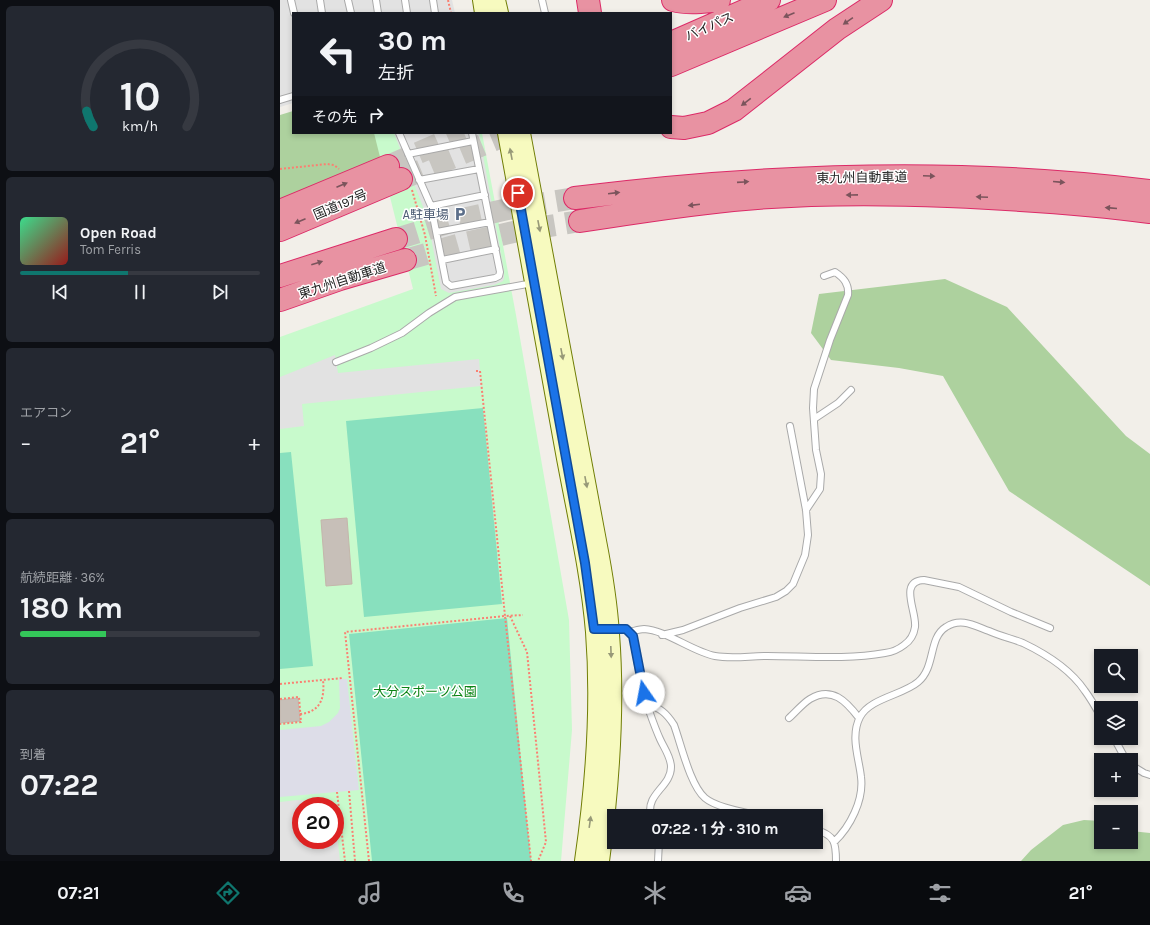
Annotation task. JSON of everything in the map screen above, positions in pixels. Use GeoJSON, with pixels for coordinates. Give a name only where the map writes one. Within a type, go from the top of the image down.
{"type":"FeatureCollection","features":[{"type":"Feature","properties":{"kind":"highway"},"geometry":{"type":"LineString","coordinates":[[588,0],[590,12]]}},
{"type":"Feature","properties":{"kind":"highway"},"geometry":{"type":"LineString","coordinates":[[673,0],[679,2],[719,0]]}},
{"type":"Feature","properties":{"kind":"highway","name":"バイパス"},"geometry":{"type":"LineString","coordinates":[[672,43],[769,0]]}},
{"type":"Feature","properties":{"kind":"highway"},"geometry":{"type":"LineString","coordinates":[[672,65],[825,0]]}},
{"type":"Feature","properties":{"kind":"highway"},"geometry":{"type":"LineString","coordinates":[[672,127],[684,128],[708,123],[734,110],[837,29],[881,0]]}},
{"type":"Feature","properties":{"kind":"highway","name":"東九州自動車道"},"geometry":{"type":"LineString","coordinates":[[575,198],[652,188],[780,179],[904,175],[1016,178],[1150,191]]}},
{"type":"Feature","properties":{"kind":"highway","name":"国道197号"},"geometry":{"type":"LineString","coordinates":[[280,211],[404,178]]}},
{"type":"Feature","properties":{"kind":"highway","name":"国道197号"},"geometry":{"type":"LineString","coordinates":[[280,230],[404,178]]}},
{"type":"Feature","properties":{"kind":"highway","name":"東九州自動車道"},"geometry":{"type":"LineString","coordinates":[[580,221],[657,209],[734,200],[805,195],[896,194],[1012,199],[1150,212]]}},
{"type":"Feature","properties":{"kind":"highway","name":"東九州自動車道"},"geometry":{"type":"LineString","coordinates":[[280,276],[396,239]]}},
{"type":"Feature","properties":{"kind":"highway","name":"東九州自動車道"},"geometry":{"type":"LineString","coordinates":[[280,300],[340,279],[405,260]]}},
{"type":"Feature","properties":{"kind":"street"},"geometry":{"type":"LineString","coordinates":[[482,0],[484,12]]}},
{"type":"Feature","properties":{"kind":"street"},"geometry":{"type":"LineString","coordinates":[[496,0],[499,12]]}},
{"type":"Feature","properties":{"kind":"street"},"geometry":{"type":"LineString","coordinates":[[507,134],[542,281],[598,542],[602,629],[597,674],[596,746],[591,814],[584,861]]}},
{"type":"Feature","properties":{"kind":"street"},"geometry":{"type":"LineString","coordinates":[[521,134],[542,281]]}},
{"type":"Feature","properties":{"kind":"street"},"geometry":{"type":"LineString","coordinates":[[600,861],[611,754],[612,669],[602,629]]}},
{"type":"Feature","properties":{"kind":"lane"},"geometry":{"type":"LineString","coordinates":[[292,0],[294,12]]}},
{"type":"Feature","properties":{"kind":"lane"},"geometry":{"type":"LineString","coordinates":[[320,0],[322,12]]}},
{"type":"Feature","properties":{"kind":"lane"},"geometry":{"type":"LineString","coordinates":[[348,0],[350,12]]}},
{"type":"Feature","properties":{"kind":"lane"},"geometry":{"type":"LineString","coordinates":[[376,0],[378,12]]}},
{"type":"Feature","properties":{"kind":"lane"},"geometry":{"type":"LineString","coordinates":[[405,0],[407,12]]}},
{"type":"Feature","properties":{"kind":"lane"},"geometry":{"type":"LineString","coordinates":[[433,0],[435,12]]}},
{"type":"Feature","properties":{"kind":"lane"},"geometry":{"type":"LineString","coordinates":[[542,0],[545,12]]}},
{"type":"Feature","properties":{"kind":"lane"},"geometry":{"type":"LineString","coordinates":[[280,100],[292,96]]}},
{"type":"Feature","properties":{"kind":"lane"},"geometry":{"type":"LineString","coordinates":[[399,134],[408,154],[404,178]]}},
{"type":"Feature","properties":{"kind":"lane"},"geometry":{"type":"LineString","coordinates":[[404,178],[432,206],[446,282],[453,286],[497,277],[500,272],[496,249],[472,134]]}},
{"type":"Feature","properties":{"kind":"lane"},"geometry":{"type":"LineString","coordinates":[[408,154],[473,141]]}},
{"type":"Feature","properties":{"kind":"lane"},"geometry":{"type":"LineString","coordinates":[[404,178],[479,169]]}},
{"type":"Feature","properties":{"kind":"lane"},"geometry":{"type":"LineString","coordinates":[[432,206],[485,195]]}},
{"type":"Feature","properties":{"kind":"lane"},"geometry":{"type":"LineString","coordinates":[[437,232],[490,222]]}},
{"type":"Feature","properties":{"kind":"lane"},"geometry":{"type":"LineString","coordinates":[[442,260],[496,249]]}},
{"type":"Feature","properties":{"kind":"lane"},"geometry":{"type":"LineString","coordinates":[[806,510],[820,490],[821,474],[816,450],[814,389],[830,340],[848,295],[849,288],[845,281],[835,272],[824,276]]}},
{"type":"Feature","properties":{"kind":"lane"},"geometry":{"type":"LineString","coordinates":[[336,362],[371,348],[402,332],[455,297],[542,281]]}},
{"type":"Feature","properties":{"kind":"lane"},"geometry":{"type":"LineString","coordinates":[[453,286],[455,297]]}},
{"type":"Feature","properties":{"kind":"lane"},"geometry":{"type":"LineString","coordinates":[[814,419],[838,403],[851,390]]}},
{"type":"Feature","properties":{"kind":"lane"},"geometry":{"type":"LineString","coordinates":[[662,635],[683,630],[740,608],[776,597],[786,591],[793,584],[805,555],[808,535],[806,510],[790,426]]}},
{"type":"Feature","properties":{"kind":"lane"},"geometry":{"type":"LineString","coordinates":[[629,632],[643,629],[714,656],[731,658],[752,656],[848,656],[886,653],[901,648],[912,636],[915,629],[915,622],[911,600],[911,586],[913,582],[918,580],[959,587],[1010,612],[1050,628]]}},
{"type":"Feature","properties":{"kind":"lane"},"geometry":{"type":"LineString","coordinates":[[834,842],[846,829],[859,799],[861,778],[855,743],[856,729],[859,718],[864,711],[876,703],[903,691],[918,682],[927,672],[935,642],[939,634],[946,627],[955,622],[968,623],[1022,643],[1045,655],[1072,677],[1085,690],[1094,705]]}},
{"type":"Feature","properties":{"kind":"lane"},"geometry":{"type":"LineString","coordinates":[[602,629],[626,629],[633,636],[647,705],[660,740],[669,758],[671,768],[666,781],[651,801],[649,809]]}},
{"type":"Feature","properties":{"kind":"lane"},"geometry":{"type":"LineString","coordinates":[[789,718],[810,699],[822,694],[841,698],[859,718]]}},
{"type":"Feature","properties":{"kind":"lane"},"geometry":{"type":"LineString","coordinates":[[647,705],[655,706],[662,710],[674,725],[693,780],[705,798],[713,803],[735,809]]}},
{"type":"Feature","properties":{"kind":"lane"},"geometry":{"type":"LineString","coordinates":[[1138,769],[1150,775]]}},
{"type":"Feature","properties":{"kind":"lane"},"geometry":{"type":"LineString","coordinates":[[823,832],[828,834],[834,842],[836,861]]}},
{"type":"Feature","properties":{"kind":"lane"},"geometry":{"type":"LineString","coordinates":[[658,861],[659,849]]}},
{"type":"Feature","properties":{"kind":"path"},"geometry":{"type":"LineString","coordinates":[[448,0],[450,12]]}},
{"type":"Feature","properties":{"kind":"path"},"geometry":{"type":"LineString","coordinates":[[280,169],[327,164],[334,165],[340,170]]}},
{"type":"Feature","properties":{"kind":"path"},"geometry":{"type":"LineString","coordinates":[[404,178],[425,235],[436,296]]}},
{"type":"Feature","properties":{"kind":"path"},"geometry":{"type":"LineString","coordinates":[[476,371],[480,371],[531,861]]}},
{"type":"Feature","properties":{"kind":"path"},"geometry":{"type":"LineString","coordinates":[[369,861],[345,632],[523,614]]}},
{"type":"Feature","properties":{"kind":"path"},"geometry":{"type":"LineString","coordinates":[[510,616],[527,652],[546,842],[538,861]]}},
{"type":"Feature","properties":{"kind":"path"},"geometry":{"type":"LineString","coordinates":[[280,684],[343,678]]}},
{"type":"Feature","properties":{"kind":"path"},"geometry":{"type":"LineString","coordinates":[[300,714],[309,713],[321,702],[324,690],[323,680]]}},
{"type":"Feature","properties":{"kind":"path"},"geometry":{"type":"LineString","coordinates":[[280,699],[299,697],[301,722],[280,724]]}},
{"type":"Feature","properties":{"kind":"path"},"geometry":{"type":"LineString","coordinates":[[349,791],[355,861]]}},
{"type":"Feature","properties":{"kind":"path"},"geometry":{"type":"LineString","coordinates":[[337,792],[345,861]]}},
{"type":"Feature","properties":{"kind":"green space"},"geometry":{"type":"Polygon","coordinates":[[[292,111],[292,134],[383,134],[391,158],[280,204],[280,115],[292,111]]]}},
{"type":"Feature","properties":{"kind":"green space","name":"大分スポーツ公園"},"geometry":{"type":"Polygon","coordinates":[[[374,134],[482,134],[516,315],[569,620],[572,730],[561,861],[280,861],[280,337],[413,289],[374,134]]]}},
{"type":"Feature","properties":{"kind":"green space"},"geometry":{"type":"Polygon","coordinates":[[[945,279],[1007,307],[1126,436],[1150,454],[1150,586],[1009,491],[943,376],[899,368],[831,360],[811,333],[819,294],[945,279]]]}},
{"type":"Feature","properties":{"kind":"green space"},"geometry":{"type":"Polygon","coordinates":[[[483,408],[502,604],[364,617],[346,421],[483,408]]]}},
{"type":"Feature","properties":{"kind":"green space"},"geometry":{"type":"Polygon","coordinates":[[[291,452],[313,666],[280,669],[280,453],[291,452]]]}},
{"type":"Feature","properties":{"kind":"green space"},"geometry":{"type":"Polygon","coordinates":[[[507,618],[531,861],[372,861],[349,634],[507,618]]]}},
{"type":"Feature","properties":{"kind":"green space"},"geometry":{"type":"Polygon","coordinates":[[[1084,820],[1094,821],[1094,849],[1138,849],[1138,832],[1150,833],[1150,861],[1021,861],[1031,850],[1063,825],[1084,820]]]}},
{"type":"Feature","properties":{"kind":"shaded area"},"geometry":{"type":"Polygon","coordinates":[[[280,0],[452,0],[455,12],[292,12],[292,103],[280,107],[280,0]]]}},
{"type":"Feature","properties":{"kind":"shaded area","name":"A駐車場"},"geometry":{"type":"Polygon","coordinates":[[[394,134],[479,134],[504,271],[503,281],[494,285],[449,293],[441,289],[427,217],[394,134]]]}},
{"type":"Feature","properties":{"kind":"shaded area"},"geometry":{"type":"Polygon","coordinates":[[[335,355],[338,373],[479,359],[481,386],[302,404],[304,426],[280,429],[280,377],[335,355]]]}},
{"type":"Feature","properties":{"kind":"shaded area"},"geometry":{"type":"Polygon","coordinates":[[[339,679],[347,679],[359,790],[280,797],[280,730],[321,726],[329,722],[338,713],[340,708],[339,679]]]}},
{"type":"Feature","properties":{"kind":"shaded area"},"geometry":{"type":"Polygon","coordinates":[[[292,801],[292,849],[339,849],[340,861],[280,861],[280,802],[292,801]]]}},
{"type":"Feature","properties":{"kind":"building"},"geometry":{"type":"Polygon","coordinates":[[[347,518],[352,584],[326,586],[321,520],[347,518]]]}},
{"type":"Feature","properties":{"kind":"building"},"geometry":{"type":"Polygon","coordinates":[[[298,698],[300,721],[280,723],[280,700],[298,698]]]}},
{"type":"Feature","properties":{"kind":"tunnel"},"geometry":{"type":"LineString","coordinates":[[388,166],[462,134]]}},
{"type":"Feature","properties":{"kind":"tunnel"},"geometry":{"type":"LineString","coordinates":[[401,179],[509,134]]}},
{"type":"Feature","properties":{"kind":"tunnel"},"geometry":{"type":"LineString","coordinates":[[396,239],[454,221],[508,209],[575,198]]}},
{"type":"Feature","properties":{"kind":"tunnel"},"geometry":{"type":"LineString","coordinates":[[405,260],[461,244],[518,231],[580,221]]}},
{"type":"Feature","properties":{"kind":"place","name":"A駐車場"},"geometry":{"type":"Point","coordinates":[460,214]}},
{"type":"Feature","properties":{"kind":"route"},"geometry":{"type":"LineString","coordinates":[[518,193],[585,563],[594,629],[626,629],[633,636],[644,693]]}}]}
